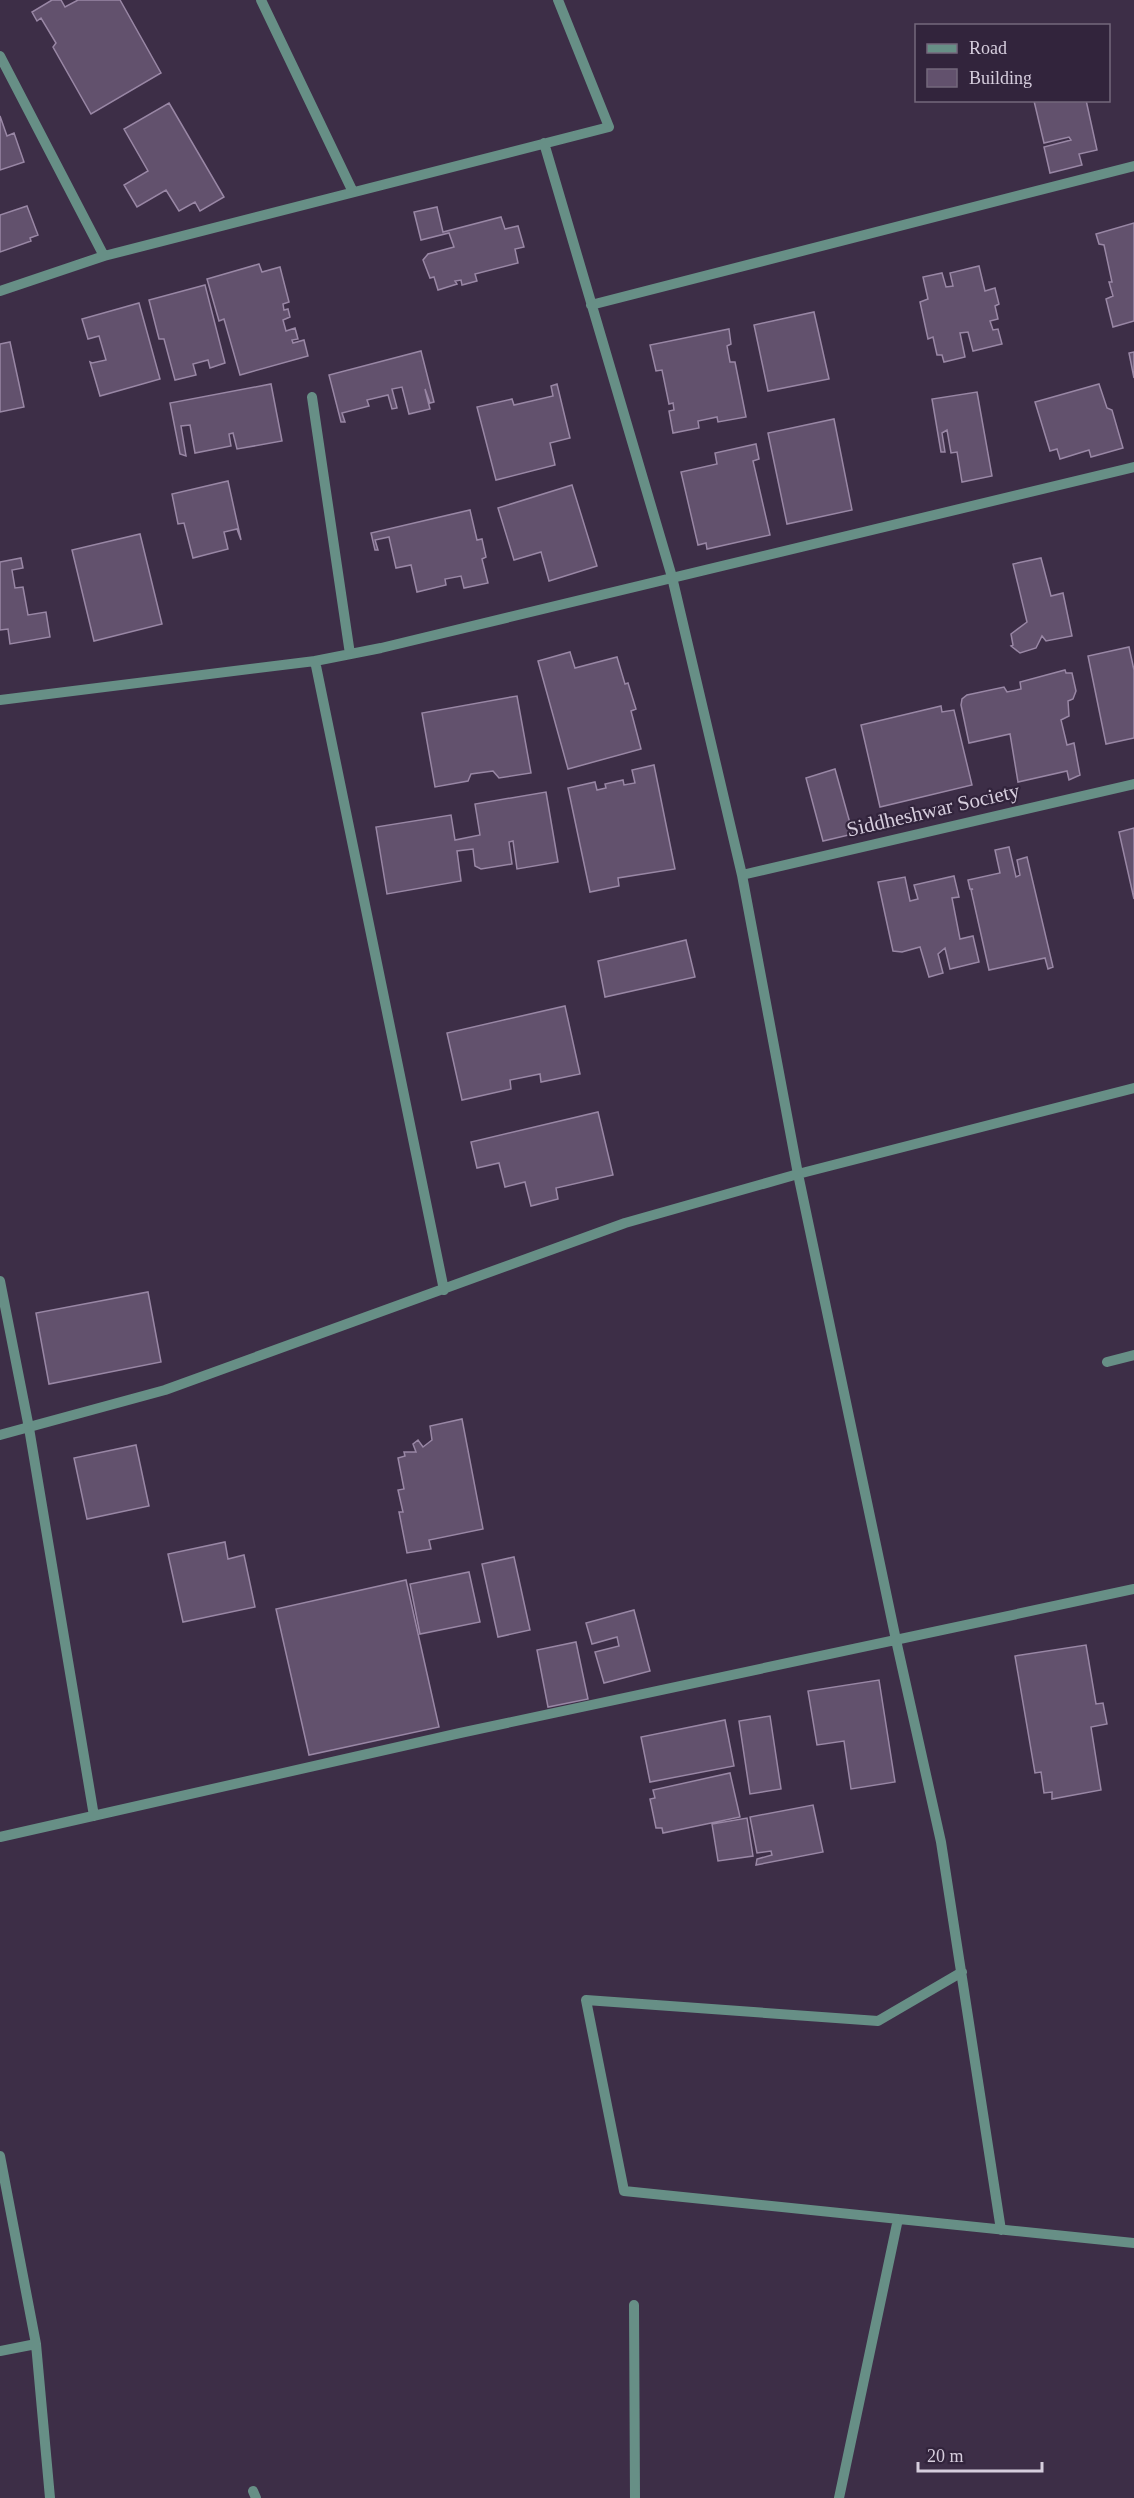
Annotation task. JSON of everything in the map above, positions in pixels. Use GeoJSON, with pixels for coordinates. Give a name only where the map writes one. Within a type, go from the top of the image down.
{"type":"FeatureCollection","features":[{"type":"Feature","properties":{"kind":"street"},"geometry":{"type":"LineString","coordinates":[[261,0],[353,192]]}},
{"type":"Feature","properties":{"kind":"street"},"geometry":{"type":"LineString","coordinates":[[0,291],[104,256],[609,127],[558,0]]}},
{"type":"Feature","properties":{"kind":"street"},"geometry":{"type":"LineString","coordinates":[[0,56],[104,256]]}},
{"type":"Feature","properties":{"kind":"street"},"geometry":{"type":"LineString","coordinates":[[544,143],[672,577],[742,875],[798,1174],[941,1842],[1001,2229]]}},
{"type":"Feature","properties":{"kind":"street"},"geometry":{"type":"LineString","coordinates":[[591,305],[1134,166]]}},
{"type":"Feature","properties":{"kind":"street"},"geometry":{"type":"LineString","coordinates":[[312,396],[350,654]]}},
{"type":"Feature","properties":{"kind":"street"},"geometry":{"type":"LineString","coordinates":[[0,700],[315,661],[381,648],[1134,467]]}},
{"type":"Feature","properties":{"kind":"street"},"geometry":{"type":"LineString","coordinates":[[315,661],[444,1290]]}},
{"type":"Feature","properties":{"kind":"street","name":"Siddheshwar Society"},"geometry":{"type":"LineString","coordinates":[[742,875],[1134,784]]}},
{"type":"Feature","properties":{"kind":"street"},"geometry":{"type":"LineString","coordinates":[[0,1435],[165,1390],[625,1223],[798,1174],[1134,1088]]}},
{"type":"Feature","properties":{"kind":"street"},"geometry":{"type":"LineString","coordinates":[[0,1281],[29,1428],[94,1816]]}},
{"type":"Feature","properties":{"kind":"street"},"geometry":{"type":"LineString","coordinates":[[1107,1362],[1134,1355]]}},
{"type":"Feature","properties":{"kind":"street"},"geometry":{"type":"LineString","coordinates":[[0,1837],[460,1733],[1134,1589]]}},
{"type":"Feature","properties":{"kind":"street"},"geometry":{"type":"LineString","coordinates":[[962,1972],[878,2021],[586,2000],[624,2191],[1134,2243]]}},
{"type":"Feature","properties":{"kind":"street"},"geometry":{"type":"LineString","coordinates":[[0,2156],[4,2194],[36,2344],[50,2498]]}},
{"type":"Feature","properties":{"kind":"street"},"geometry":{"type":"LineString","coordinates":[[839,2498],[898,2219]]}},
{"type":"Feature","properties":{"kind":"street"},"geometry":{"type":"LineString","coordinates":[[634,2305],[635,2498]]}},
{"type":"Feature","properties":{"kind":"street"},"geometry":{"type":"LineString","coordinates":[[0,2351],[36,2344]]}},
{"type":"Feature","properties":{"kind":"building"},"geometry":{"type":"Polygon","coordinates":[[[52,0],[61,0],[65,7],[78,0],[120,0],[161,73],[91,114],[53,47],[56,43],[41,18],[37,21],[32,12],[52,0]]]}},
{"type":"Feature","properties":{"kind":"building"},"geometry":{"type":"Polygon","coordinates":[[[1034,102],[1086,102],[1097,150],[1079,154],[1082,165],[1050,173],[1044,147],[1071,140],[1069,137],[1044,143],[1034,102]]]}},
{"type":"Feature","properties":{"kind":"building"},"geometry":{"type":"Polygon","coordinates":[[[169,103],[224,197],[200,211],[195,202],[179,211],[166,190],[137,207],[124,185],[148,171],[124,129],[169,103]]]}},
{"type":"Feature","properties":{"kind":"building"},"geometry":{"type":"Polygon","coordinates":[[[0,116],[7,136],[14,133],[24,162],[0,170],[0,116]]]}},
{"type":"Feature","properties":{"kind":"building"},"geometry":{"type":"Polygon","coordinates":[[[27,206],[38,235],[30,238],[31,241],[0,252],[0,215],[27,206]]]}},
{"type":"Feature","properties":{"kind":"building"},"geometry":{"type":"Polygon","coordinates":[[[437,207],[443,232],[501,217],[505,229],[518,226],[524,247],[515,249],[518,263],[475,274],[477,281],[462,285],[461,280],[455,281],[457,284],[438,290],[434,277],[430,278],[423,260],[428,254],[454,247],[449,233],[421,240],[414,212],[437,207]]]}},
{"type":"Feature","properties":{"kind":"building"},"geometry":{"type":"Polygon","coordinates":[[[1134,223],[1134,321],[1113,327],[1106,299],[1113,296],[1109,282],[1112,282],[1104,245],[1099,244],[1096,234],[1134,223]]]}},
{"type":"Feature","properties":{"kind":"building"},"geometry":{"type":"Polygon","coordinates":[[[259,264],[262,272],[280,267],[289,302],[283,304],[284,310],[288,309],[290,317],[283,320],[286,331],[295,328],[298,339],[292,340],[293,343],[304,340],[308,356],[240,375],[224,319],[219,321],[207,279],[259,264]]]}},
{"type":"Feature","properties":{"kind":"building"},"geometry":{"type":"Polygon","coordinates":[[[979,266],[985,291],[995,288],[999,304],[995,306],[998,319],[990,321],[993,330],[998,329],[1002,344],[973,351],[968,332],[960,333],[965,357],[944,362],[942,355],[937,355],[933,337],[928,339],[920,302],[928,299],[923,277],[942,273],[946,287],[953,286],[950,273],[979,266]]]}},
{"type":"Feature","properties":{"kind":"building"},"geometry":{"type":"Polygon","coordinates":[[[205,285],[225,363],[210,368],[208,360],[193,364],[196,375],[175,380],[164,339],[159,339],[149,300],[205,285]]]}},
{"type":"Feature","properties":{"kind":"building"},"geometry":{"type":"Polygon","coordinates":[[[139,303],[160,379],[100,396],[90,362],[106,360],[99,336],[88,339],[82,319],[139,303]]]}},
{"type":"Feature","properties":{"kind":"building"},"geometry":{"type":"Polygon","coordinates":[[[814,312],[829,379],[768,391],[754,325],[814,312]]]}},
{"type":"Feature","properties":{"kind":"building"},"geometry":{"type":"Polygon","coordinates":[[[729,329],[731,344],[727,346],[730,362],[735,362],[746,417],[718,422],[717,417],[698,421],[699,428],[673,433],[669,411],[674,410],[673,403],[669,404],[662,370],[656,371],[650,345],[729,329]]]}},
{"type":"Feature","properties":{"kind":"building"},"geometry":{"type":"Polygon","coordinates":[[[10,342],[24,407],[0,412],[0,344],[10,342]]]}},
{"type":"Feature","properties":{"kind":"building"},"geometry":{"type":"Polygon","coordinates":[[[421,351],[434,402],[430,403],[425,389],[430,409],[409,414],[402,387],[392,389],[397,408],[392,409],[388,395],[367,400],[369,406],[342,413],[345,422],[341,422],[329,375],[421,351]]]}},
{"type":"Feature","properties":{"kind":"building"},"geometry":{"type":"Polygon","coordinates":[[[1134,352],[1134,378],[1129,353],[1134,352]]]}},
{"type":"Feature","properties":{"kind":"building"},"geometry":{"type":"Polygon","coordinates":[[[271,384],[282,441],[237,449],[233,433],[229,434],[231,446],[195,453],[190,425],[181,426],[186,456],[180,454],[170,403],[271,384]]]}},
{"type":"Feature","properties":{"kind":"building"},"geometry":{"type":"Polygon","coordinates":[[[557,384],[570,438],[550,443],[555,465],[496,480],[477,407],[512,399],[514,405],[553,396],[551,386],[557,384]]]}},
{"type":"Feature","properties":{"kind":"building"},"geometry":{"type":"Polygon","coordinates":[[[1099,384],[1107,408],[1112,410],[1123,448],[1091,457],[1089,450],[1060,459],[1057,449],[1050,451],[1035,402],[1099,384]]]}},
{"type":"Feature","properties":{"kind":"building"},"geometry":{"type":"Polygon","coordinates":[[[977,392],[992,476],[962,482],[957,452],[951,453],[947,430],[942,433],[945,452],[941,452],[932,399],[977,392]]]}},
{"type":"Feature","properties":{"kind":"building"},"geometry":{"type":"Polygon","coordinates":[[[834,419],[852,510],[787,524],[768,433],[834,419]]]}},
{"type":"Feature","properties":{"kind":"building"},"geometry":{"type":"Polygon","coordinates":[[[756,444],[759,459],[753,461],[770,535],[707,549],[706,543],[698,545],[681,472],[717,464],[715,453],[756,444]]]}},
{"type":"Feature","properties":{"kind":"building"},"geometry":{"type":"Polygon","coordinates":[[[228,481],[241,540],[237,529],[224,532],[228,549],[193,558],[184,523],[178,524],[172,494],[228,481]]]}},
{"type":"Feature","properties":{"kind":"building"},"geometry":{"type":"Polygon","coordinates":[[[572,485],[597,566],[549,581],[541,552],[514,560],[498,508],[572,485]]]}},
{"type":"Feature","properties":{"kind":"building"},"geometry":{"type":"Polygon","coordinates":[[[470,510],[477,540],[482,539],[486,557],[482,559],[488,583],[464,588],[461,576],[445,579],[446,585],[417,592],[411,565],[396,568],[389,537],[375,540],[378,550],[375,550],[371,533],[470,510]]]}},
{"type":"Feature","properties":{"kind":"building"},"geometry":{"type":"Polygon","coordinates":[[[140,534],[162,624],[94,641],[72,550],[140,534]]]}},
{"type":"Feature","properties":{"kind":"building"},"geometry":{"type":"Polygon","coordinates":[[[21,558],[23,568],[12,570],[15,588],[23,587],[28,615],[46,612],[50,637],[10,644],[8,629],[0,630],[0,562],[21,558]]]}},
{"type":"Feature","properties":{"kind":"building"},"geometry":{"type":"Polygon","coordinates":[[[1041,558],[1051,596],[1063,593],[1072,636],[1046,641],[1042,636],[1036,648],[1020,653],[1011,646],[1013,645],[1011,634],[1027,622],[1013,564],[1041,558]]]}},
{"type":"Feature","properties":{"kind":"building"},"geometry":{"type":"Polygon","coordinates":[[[1129,647],[1134,670],[1134,738],[1106,744],[1088,656],[1129,647]]]}},
{"type":"Feature","properties":{"kind":"building"},"geometry":{"type":"Polygon","coordinates":[[[570,652],[575,668],[617,657],[636,709],[631,711],[641,749],[568,769],[538,661],[570,652]]]}},
{"type":"Feature","properties":{"kind":"building"},"geometry":{"type":"Polygon","coordinates":[[[1065,670],[1066,673],[1072,673],[1076,691],[1073,699],[1068,701],[1069,716],[1061,720],[1067,745],[1074,743],[1080,775],[1069,780],[1067,771],[1018,782],[1010,734],[969,743],[961,705],[962,699],[967,695],[1004,687],[1007,692],[1021,689],[1020,682],[1065,670]]]}},
{"type":"Feature","properties":{"kind":"building"},"geometry":{"type":"Polygon","coordinates":[[[517,696],[531,773],[499,778],[493,771],[471,774],[468,781],[435,787],[422,713],[517,696]]]}},
{"type":"Feature","properties":{"kind":"building"},"geometry":{"type":"Polygon","coordinates":[[[941,706],[942,712],[954,710],[972,785],[880,807],[861,725],[941,706]]]}},
{"type":"Feature","properties":{"kind":"building"},"geometry":{"type":"Polygon","coordinates":[[[654,765],[675,869],[618,878],[619,886],[590,892],[568,788],[595,782],[597,790],[606,788],[605,784],[623,780],[624,785],[635,783],[632,770],[654,765]]]}},
{"type":"Feature","properties":{"kind":"building"},"geometry":{"type":"Polygon","coordinates":[[[835,769],[853,834],[823,841],[806,778],[835,769]]]}},
{"type":"Feature","properties":{"kind":"building"},"geometry":{"type":"Polygon","coordinates":[[[546,792],[558,862],[517,869],[513,841],[509,842],[512,864],[481,869],[475,866],[473,849],[457,851],[461,881],[387,894],[376,827],[451,815],[455,840],[480,835],[475,804],[546,792]]]}},
{"type":"Feature","properties":{"kind":"building"},"geometry":{"type":"Polygon","coordinates":[[[1134,828],[1134,899],[1119,832],[1134,828]]]}},
{"type":"Feature","properties":{"kind":"building"},"geometry":{"type":"Polygon","coordinates":[[[1009,847],[1016,877],[1020,875],[1017,860],[1027,857],[1053,967],[1048,969],[1045,958],[989,970],[971,890],[973,889],[970,889],[968,880],[1000,873],[995,850],[1009,847]]]}},
{"type":"Feature","properties":{"kind":"building"},"geometry":{"type":"Polygon","coordinates":[[[954,876],[959,897],[952,898],[960,939],[973,936],[979,962],[950,969],[945,948],[938,954],[943,973],[929,977],[920,947],[902,952],[893,951],[878,882],[905,877],[910,901],[918,899],[914,885],[954,876]]]}},
{"type":"Feature","properties":{"kind":"building"},"geometry":{"type":"Polygon","coordinates":[[[686,940],[695,977],[605,997],[598,961],[686,940]]]}},
{"type":"Feature","properties":{"kind":"building"},"geometry":{"type":"Polygon","coordinates":[[[565,1006],[580,1074],[541,1082],[540,1074],[510,1080],[511,1089],[462,1100],[447,1033],[565,1006]]]}},
{"type":"Feature","properties":{"kind":"building"},"geometry":{"type":"Polygon","coordinates":[[[598,1112],[613,1175],[556,1188],[558,1199],[531,1206],[525,1182],[505,1187],[499,1163],[477,1168],[471,1142],[598,1112]]]}},
{"type":"Feature","properties":{"kind":"building"},"geometry":{"type":"Polygon","coordinates":[[[148,1292],[161,1362],[49,1384],[36,1313],[148,1292]]]}},
{"type":"Feature","properties":{"kind":"building"},"geometry":{"type":"Polygon","coordinates":[[[462,1419],[483,1529],[429,1540],[431,1549],[407,1553],[399,1512],[403,1512],[398,1490],[404,1489],[398,1458],[405,1456],[404,1452],[416,1452],[413,1444],[418,1440],[423,1447],[432,1440],[430,1426],[462,1419]]]}},
{"type":"Feature","properties":{"kind":"building"},"geometry":{"type":"Polygon","coordinates":[[[136,1445],[149,1506],[87,1519],[74,1458],[136,1445]]]}},
{"type":"Feature","properties":{"kind":"building"},"geometry":{"type":"Polygon","coordinates":[[[225,1542],[228,1559],[244,1555],[255,1607],[183,1622],[168,1554],[225,1542]]]}},
{"type":"Feature","properties":{"kind":"building"},"geometry":{"type":"Polygon","coordinates":[[[514,1557],[530,1630],[498,1637],[482,1564],[514,1557]]]}},
{"type":"Feature","properties":{"kind":"building"},"geometry":{"type":"Polygon","coordinates":[[[469,1572],[480,1622],[420,1634],[410,1584],[469,1572]]]}},
{"type":"Feature","properties":{"kind":"building"},"geometry":{"type":"Polygon","coordinates":[[[406,1580],[439,1727],[309,1755],[276,1609],[406,1580]]]}},
{"type":"Feature","properties":{"kind":"building"},"geometry":{"type":"Polygon","coordinates":[[[634,1610],[650,1671],[604,1683],[595,1652],[619,1646],[617,1637],[592,1644],[586,1623],[634,1610]]]}},
{"type":"Feature","properties":{"kind":"building"},"geometry":{"type":"Polygon","coordinates":[[[576,1642],[588,1699],[548,1707],[537,1650],[576,1642]]]}},
{"type":"Feature","properties":{"kind":"building"},"geometry":{"type":"Polygon","coordinates":[[[1086,1645],[1096,1704],[1103,1703],[1107,1724],[1091,1727],[1101,1790],[1052,1799],[1052,1792],[1044,1793],[1041,1772],[1035,1773],[1015,1656],[1086,1645]]]}},
{"type":"Feature","properties":{"kind":"building"},"geometry":{"type":"Polygon","coordinates":[[[879,1680],[895,1782],[851,1789],[844,1741],[817,1745],[808,1691],[879,1680]]]}},
{"type":"Feature","properties":{"kind":"building"},"geometry":{"type":"Polygon","coordinates":[[[770,1716],[781,1789],[750,1794],[739,1721],[770,1716]]]}},
{"type":"Feature","properties":{"kind":"building"},"geometry":{"type":"Polygon","coordinates":[[[725,1720],[734,1766],[650,1782],[641,1737],[725,1720]]]}},
{"type":"Feature","properties":{"kind":"building"},"geometry":{"type":"Polygon","coordinates":[[[730,1773],[740,1817],[663,1833],[662,1828],[656,1828],[650,1799],[655,1798],[653,1790],[730,1773]]]}},
{"type":"Feature","properties":{"kind":"building"},"geometry":{"type":"Polygon","coordinates":[[[813,1805],[823,1852],[756,1865],[757,1859],[772,1855],[771,1851],[757,1853],[750,1817],[813,1805]]]}},
{"type":"Feature","properties":{"kind":"building"},"geometry":{"type":"Polygon","coordinates":[[[747,1818],[753,1856],[718,1861],[712,1824],[747,1818]]]}}]}
